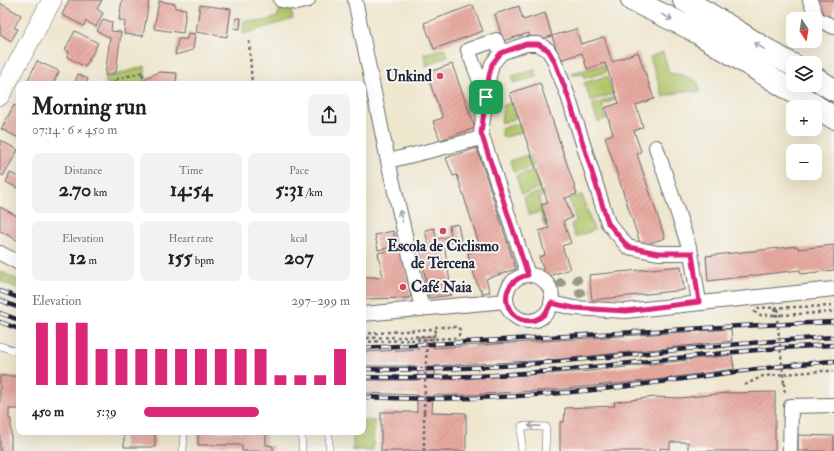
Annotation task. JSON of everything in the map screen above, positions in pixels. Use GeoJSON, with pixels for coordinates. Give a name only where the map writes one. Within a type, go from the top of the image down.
{"type":"FeatureCollection","features":[{"type":"Feature","properties":{"kind":"highway"},"geometry":{"type":"LineString","coordinates":[[632,0],[690,28],[834,118]]}},
{"type":"Feature","properties":{"kind":"highway"},"geometry":{"type":"LineString","coordinates":[[684,0],[702,9],[786,61]]}},
{"type":"Feature","properties":{"kind":"highway"},"geometry":{"type":"LineString","coordinates":[[822,82],[834,90]]}},
{"type":"Feature","properties":{"kind":"street"},"geometry":{"type":"LineString","coordinates":[[0,96],[52,0]]}},
{"type":"Feature","properties":{"kind":"street"},"geometry":{"type":"LineString","coordinates":[[281,0],[296,3],[308,0]]}},
{"type":"Feature","properties":{"kind":"street"},"geometry":{"type":"LineString","coordinates":[[355,0],[388,161],[422,309]]}},
{"type":"Feature","properties":{"kind":"street"},"geometry":{"type":"LineString","coordinates":[[810,0],[817,19],[834,28]]}},
{"type":"Feature","properties":{"kind":"street"},"geometry":{"type":"LineString","coordinates":[[486,97],[468,50],[496,40],[501,53]]}},
{"type":"Feature","properties":{"kind":"street"},"geometry":{"type":"LineString","coordinates":[[528,275],[481,133],[492,64],[501,53],[526,44],[538,44],[548,50],[554,60],[568,96],[608,223],[628,247],[658,253],[692,253]]}},
{"type":"Feature","properties":{"kind":"street"},"geometry":{"type":"LineString","coordinates":[[388,161],[482,138]]}},
{"type":"Feature","properties":{"kind":"street"},"geometry":{"type":"LineString","coordinates":[[656,147],[692,253],[699,302]]}},
{"type":"Feature","properties":{"kind":"street"},"geometry":{"type":"LineString","coordinates":[[0,253],[16,261]]}},
{"type":"Feature","properties":{"kind":"street"},"geometry":{"type":"LineString","coordinates":[[528,275],[542,279],[550,289],[552,296],[549,309],[539,319],[524,320],[518,318],[508,308],[506,301],[509,286],[514,280],[528,275]]}},
{"type":"Feature","properties":{"kind":"street"},"geometry":{"type":"LineString","coordinates":[[551,303],[574,308],[626,311],[699,302],[834,289]]}},
{"type":"Feature","properties":{"kind":"street"},"geometry":{"type":"LineString","coordinates":[[366,314],[506,301]]}},
{"type":"Feature","properties":{"kind":"street"},"geometry":{"type":"LineString","coordinates":[[790,451],[791,406],[834,405]]}},
{"type":"Feature","properties":{"kind":"lane"},"geometry":{"type":"LineString","coordinates":[[0,346],[16,351]]}},
{"type":"Feature","properties":{"kind":"lane"},"geometry":{"type":"LineString","coordinates":[[521,451],[522,426],[546,427],[545,451]]}},
{"type":"Feature","properties":{"kind":"lane"},"geometry":{"type":"LineString","coordinates":[[183,451],[184,435]]}},
{"type":"Feature","properties":{"kind":"lane"},"geometry":{"type":"LineString","coordinates":[[302,435],[302,451]]}},
{"type":"Feature","properties":{"kind":"lane"},"geometry":{"type":"LineString","coordinates":[[329,435],[329,451]]}},
{"type":"Feature","properties":{"kind":"path"},"geometry":{"type":"LineString","coordinates":[[248,41],[252,81]]}},
{"type":"Feature","properties":{"kind":"path"},"geometry":{"type":"LineString","coordinates":[[114,81],[143,72],[142,81]]}},
{"type":"Feature","properties":{"kind":"path"},"geometry":{"type":"LineString","coordinates":[[774,315],[775,304],[781,315]]}},
{"type":"Feature","properties":{"kind":"path"},"geometry":{"type":"LineString","coordinates":[[834,306],[758,308],[755,312],[759,315],[834,312]]}},
{"type":"Feature","properties":{"kind":"path"},"geometry":{"type":"LineString","coordinates":[[776,308],[784,383]]}},
{"type":"Feature","properties":{"kind":"path"},"geometry":{"type":"LineString","coordinates":[[366,342],[455,338],[459,335],[460,330],[458,327],[435,327]]}},
{"type":"Feature","properties":{"kind":"path"},"geometry":{"type":"LineString","coordinates":[[366,334],[431,329],[435,330],[437,333],[433,336],[366,338]]}},
{"type":"Feature","properties":{"kind":"path"},"geometry":{"type":"LineString","coordinates":[[424,451],[427,339]]}},
{"type":"Feature","properties":{"kind":"path"},"geometry":{"type":"LineString","coordinates":[[745,385],[763,376],[834,371]]}},
{"type":"Feature","properties":{"kind":"green space"},"geometry":{"type":"Polygon","coordinates":[[[281,7],[291,11],[293,19],[243,34],[244,21],[265,21],[277,17],[281,7]]]}},
{"type":"Feature","properties":{"kind":"green space"},"geometry":{"type":"Polygon","coordinates":[[[445,48],[448,56],[426,66],[424,54],[445,48]]]}},
{"type":"Feature","properties":{"kind":"green space"},"geometry":{"type":"Polygon","coordinates":[[[663,52],[669,73],[682,75],[698,82],[700,92],[683,91],[663,97],[650,57],[663,52]]]}},
{"type":"Feature","properties":{"kind":"green space"},"geometry":{"type":"Polygon","coordinates":[[[604,65],[606,72],[585,78],[584,74],[572,75],[571,73],[604,65]]]}},
{"type":"Feature","properties":{"kind":"green space"},"geometry":{"type":"Polygon","coordinates":[[[145,66],[145,81],[106,81],[106,78],[145,66]]]}},
{"type":"Feature","properties":{"kind":"green space"},"geometry":{"type":"Polygon","coordinates":[[[535,70],[537,77],[513,83],[512,76],[535,70]]]}},
{"type":"Feature","properties":{"kind":"green space"},"geometry":{"type":"Polygon","coordinates":[[[607,76],[613,94],[591,101],[584,83],[607,76]]]}},
{"type":"Feature","properties":{"kind":"green space"},"geometry":{"type":"Polygon","coordinates":[[[614,97],[615,100],[602,105],[606,119],[598,122],[592,105],[614,97]]]}},
{"type":"Feature","properties":{"kind":"green space"},"geometry":{"type":"Polygon","coordinates":[[[511,103],[516,118],[502,123],[501,119],[504,105],[511,103]]]}},
{"type":"Feature","properties":{"kind":"green space"},"geometry":{"type":"Polygon","coordinates":[[[519,123],[522,132],[503,138],[501,129],[519,123]]]}},
{"type":"Feature","properties":{"kind":"green space"},"geometry":{"type":"Polygon","coordinates":[[[530,154],[534,166],[514,172],[510,161],[530,154]]]}},
{"type":"Feature","properties":{"kind":"green space"},"geometry":{"type":"Polygon","coordinates":[[[534,170],[540,188],[522,194],[516,176],[534,170]]]}},
{"type":"Feature","properties":{"kind":"green space"},"geometry":{"type":"Polygon","coordinates":[[[543,191],[544,195],[539,198],[547,226],[545,227],[540,212],[529,215],[524,197],[543,191]]]}},
{"type":"Feature","properties":{"kind":"green space"},"geometry":{"type":"Polygon","coordinates":[[[582,195],[594,230],[575,237],[571,224],[576,221],[569,199],[582,195]]]}},
{"type":"Feature","properties":{"kind":"green space"},"geometry":{"type":"Polygon","coordinates":[[[0,271],[16,279],[16,288],[0,281],[0,271]]]}},
{"type":"Feature","properties":{"kind":"green space"},"geometry":{"type":"Polygon","coordinates":[[[366,420],[374,421],[373,451],[353,451],[353,435],[366,435],[366,420]]]}},
{"type":"Feature","properties":{"kind":"building"},"geometry":{"type":"Polygon","coordinates":[[[69,0],[102,0],[97,9],[103,13],[96,27],[86,21],[84,26],[62,15],[69,0]]]}},
{"type":"Feature","properties":{"kind":"building"},"geometry":{"type":"Polygon","coordinates":[[[122,0],[147,0],[149,2],[143,36],[124,34],[125,21],[119,20],[122,0]]]}},
{"type":"Feature","properties":{"kind":"building"},"geometry":{"type":"Polygon","coordinates":[[[814,0],[834,0],[834,21],[822,15],[822,12],[819,12],[814,0]]]}},
{"type":"Feature","properties":{"kind":"building"},"geometry":{"type":"Polygon","coordinates":[[[159,1],[176,4],[175,8],[186,9],[183,33],[154,29],[159,1]]]}},
{"type":"Feature","properties":{"kind":"building"},"geometry":{"type":"Polygon","coordinates":[[[0,3],[21,15],[14,28],[18,29],[11,41],[0,34],[0,3]]]}},
{"type":"Feature","properties":{"kind":"building"},"geometry":{"type":"Polygon","coordinates":[[[200,5],[231,9],[227,37],[196,32],[200,5]]]}},
{"type":"Feature","properties":{"kind":"building"},"geometry":{"type":"Polygon","coordinates":[[[473,5],[483,31],[434,49],[424,23],[473,5]]]}},
{"type":"Feature","properties":{"kind":"building"},"geometry":{"type":"Polygon","coordinates":[[[519,6],[523,20],[545,13],[552,36],[531,42],[529,33],[503,41],[495,14],[519,6]]]}},
{"type":"Feature","properties":{"kind":"building"},"geometry":{"type":"Polygon","coordinates":[[[236,18],[241,18],[240,29],[234,28],[236,18]]]}},
{"type":"Feature","properties":{"kind":"building"},"geometry":{"type":"Polygon","coordinates":[[[103,19],[112,22],[111,31],[121,32],[116,72],[105,76],[110,38],[97,31],[103,19]]]}},
{"type":"Feature","properties":{"kind":"building"},"geometry":{"type":"Polygon","coordinates":[[[576,29],[581,44],[604,37],[612,62],[638,52],[654,99],[636,105],[643,127],[634,131],[641,151],[637,154],[665,238],[641,246],[605,137],[613,134],[605,108],[619,103],[605,63],[587,69],[582,53],[560,60],[552,36],[576,29]]]}},
{"type":"Feature","properties":{"kind":"building"},"geometry":{"type":"Polygon","coordinates":[[[75,31],[98,43],[85,67],[67,57],[69,52],[65,50],[75,31]]]}},
{"type":"Feature","properties":{"kind":"building"},"geometry":{"type":"Polygon","coordinates":[[[188,33],[195,34],[193,50],[175,55],[178,39],[187,39],[188,33]]]}},
{"type":"Feature","properties":{"kind":"building"},"geometry":{"type":"Polygon","coordinates":[[[37,61],[59,71],[54,81],[27,81],[37,61]]]}},
{"type":"Feature","properties":{"kind":"building"},"geometry":{"type":"Polygon","coordinates":[[[452,64],[475,128],[440,140],[433,121],[443,118],[426,73],[452,64]]]}},
{"type":"Feature","properties":{"kind":"building"},"geometry":{"type":"Polygon","coordinates":[[[159,72],[177,73],[176,81],[146,81],[146,78],[159,72]]]}},
{"type":"Feature","properties":{"kind":"building"},"geometry":{"type":"Polygon","coordinates":[[[78,74],[88,79],[87,81],[75,81],[78,74]]]}},
{"type":"Feature","properties":{"kind":"building"},"geometry":{"type":"Polygon","coordinates":[[[540,83],[577,194],[565,198],[572,218],[563,221],[571,243],[562,246],[570,269],[546,277],[539,257],[545,255],[539,231],[549,228],[541,205],[548,203],[510,93],[540,83]]]}},
{"type":"Feature","properties":{"kind":"building"},"geometry":{"type":"Polygon","coordinates":[[[14,105],[16,106],[16,136],[1,129],[14,105]]]}},
{"type":"Feature","properties":{"kind":"building"},"geometry":{"type":"Polygon","coordinates":[[[0,140],[16,149],[16,153],[3,176],[0,174],[0,140]]]}},
{"type":"Feature","properties":{"kind":"building"},"geometry":{"type":"Polygon","coordinates":[[[477,148],[516,269],[486,279],[490,292],[482,293],[481,289],[479,289],[468,253],[481,250],[457,175],[453,176],[446,158],[477,148]]]}},
{"type":"Feature","properties":{"kind":"building"},"geometry":{"type":"Polygon","coordinates":[[[10,173],[16,176],[16,187],[6,182],[10,173]]]}},
{"type":"Feature","properties":{"kind":"building"},"geometry":{"type":"Polygon","coordinates":[[[0,207],[16,215],[16,239],[0,231],[0,207]]]}},
{"type":"Feature","properties":{"kind":"building"},"geometry":{"type":"Polygon","coordinates":[[[458,224],[461,240],[444,244],[452,295],[429,298],[420,249],[429,247],[425,230],[434,228],[437,239],[451,236],[449,226],[458,224]]]}},
{"type":"Feature","properties":{"kind":"building"},"geometry":{"type":"Polygon","coordinates":[[[393,231],[397,246],[378,250],[375,235],[393,231]]]}},
{"type":"Feature","properties":{"kind":"building"},"geometry":{"type":"Polygon","coordinates":[[[834,245],[834,270],[801,274],[800,270],[708,281],[706,256],[798,246],[798,249],[834,245]]]}},
{"type":"Feature","properties":{"kind":"building"},"geometry":{"type":"Polygon","coordinates":[[[401,248],[411,296],[409,298],[366,299],[366,277],[383,277],[378,253],[401,248]]]}},
{"type":"Feature","properties":{"kind":"building"},"geometry":{"type":"Polygon","coordinates":[[[681,266],[684,290],[592,300],[589,275],[681,266]]]}},
{"type":"Feature","properties":{"kind":"building"},"geometry":{"type":"Polygon","coordinates":[[[731,329],[732,341],[552,360],[435,366],[435,380],[590,371],[732,355],[734,369],[655,380],[553,390],[465,395],[433,395],[432,412],[466,413],[466,451],[381,451],[381,412],[417,412],[417,395],[366,393],[366,380],[418,380],[418,366],[366,366],[366,352],[419,349],[418,337],[433,336],[433,348],[731,329]]]}},
{"type":"Feature","properties":{"kind":"building"},"geometry":{"type":"Polygon","coordinates":[[[0,376],[16,376],[16,409],[9,409],[9,419],[11,419],[11,451],[0,451],[0,376]]]}},
{"type":"Feature","properties":{"kind":"building"},"geometry":{"type":"Polygon","coordinates":[[[775,392],[775,451],[688,451],[688,442],[670,442],[670,449],[660,448],[660,451],[560,451],[560,422],[564,422],[565,408],[615,406],[614,402],[655,397],[680,398],[727,393],[775,392]]]}},
{"type":"Feature","properties":{"kind":"building"},"geometry":{"type":"Polygon","coordinates":[[[124,435],[155,435],[155,447],[124,447],[124,435]]]}},
{"type":"Feature","properties":{"kind":"building"},"geometry":{"type":"Polygon","coordinates":[[[198,435],[266,435],[266,445],[273,446],[273,451],[242,451],[242,445],[198,445],[198,435]]]}},
{"type":"Feature","properties":{"kind":"building"},"geometry":{"type":"Polygon","coordinates":[[[798,435],[834,436],[834,451],[798,451],[798,435]]]}},
{"type":"Feature","properties":{"kind":"railway"},"geometry":{"type":"LineString","coordinates":[[0,291],[16,297]]}},
{"type":"Feature","properties":{"kind":"railway"},"geometry":{"type":"LineString","coordinates":[[0,300],[16,307]]}},
{"type":"Feature","properties":{"kind":"railway"},"geometry":{"type":"LineString","coordinates":[[0,313],[16,319]]}},
{"type":"Feature","properties":{"kind":"railway"},"geometry":{"type":"LineString","coordinates":[[0,322],[16,328]]}},
{"type":"Feature","properties":{"kind":"railway"},"geometry":{"type":"LineString","coordinates":[[366,348],[834,322]]}},
{"type":"Feature","properties":{"kind":"railway"},"geometry":{"type":"LineString","coordinates":[[366,369],[481,367],[540,363],[716,346],[834,337]]}},
{"type":"Feature","properties":{"kind":"railway"},"geometry":{"type":"LineString","coordinates":[[366,377],[449,377],[507,374],[564,370],[743,351],[834,345]]}},
{"type":"Feature","properties":{"kind":"railway"},"geometry":{"type":"LineString","coordinates":[[366,397],[450,399],[564,393],[834,361]]}},
{"type":"Feature","properties":{"kind":"place","name":"Unkind"},"geometry":{"type":"Point","coordinates":[440,76]}},
{"type":"Feature","properties":{"kind":"place","name":"Escola de Ciclismo de Tercena"},"geometry":{"type":"Point","coordinates":[443,231]}},
{"type":"Feature","properties":{"kind":"place","name":"Café Naia"},"geometry":{"type":"Point","coordinates":[403,287]}},
{"type":"Feature","properties":{"kind":"route"},"geometry":{"type":"LineString","coordinates":[[526,44],[538,44],[548,50],[554,60],[568,96],[608,223],[628,247],[658,253],[692,253],[699,302],[626,311],[574,308],[551,303],[549,309],[544,315],[539,319],[532,320],[518,318],[512,313],[508,308],[506,301],[509,286],[514,280],[528,275],[482,138],[481,133],[486,97],[492,64],[501,53],[526,44]]}}]}
